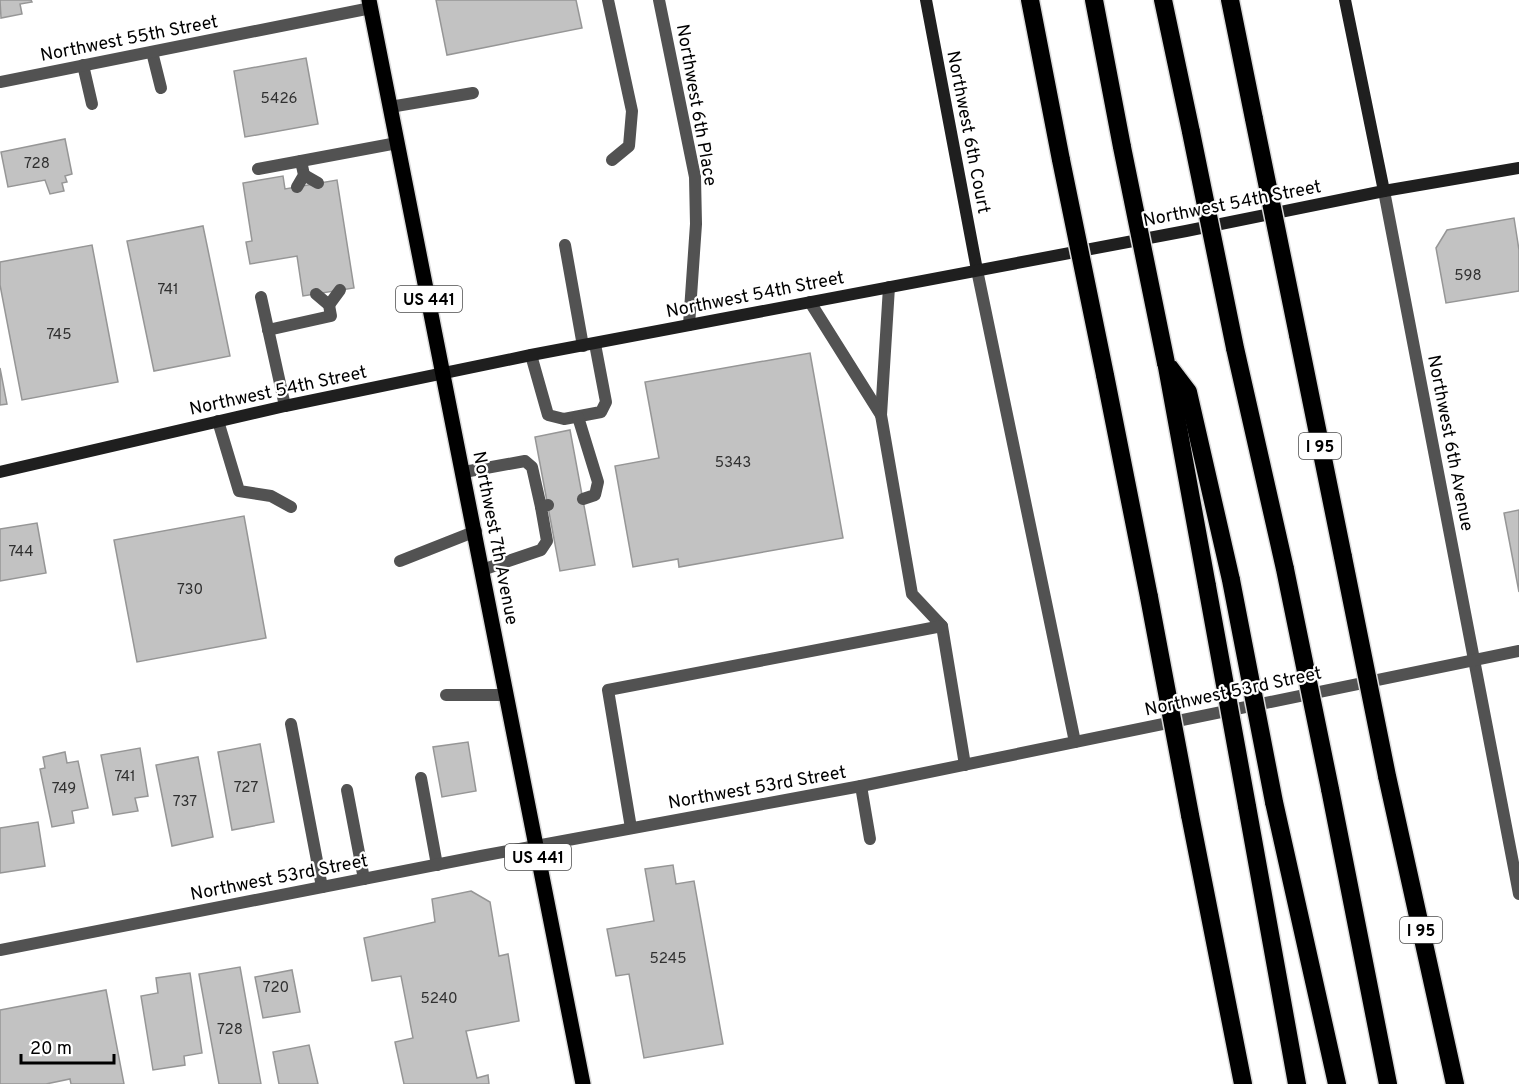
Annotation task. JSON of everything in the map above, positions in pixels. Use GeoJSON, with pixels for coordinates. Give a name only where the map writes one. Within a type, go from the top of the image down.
{"type":"FeatureCollection","features":[{"type":"Feature","properties":{"kind":"highway"},"geometry":{"type":"LineString","coordinates":[[1030,0],[1243,1084]]}},
{"type":"Feature","properties":{"kind":"highway"},"geometry":{"type":"LineString","coordinates":[[1094,0],[1166,363],[1297,1084]]}},
{"type":"Feature","properties":{"kind":"highway"},"geometry":{"type":"LineString","coordinates":[[1164,0],[1235,348],[1285,569],[1388,1084]]}},
{"type":"Feature","properties":{"kind":"highway","name":"I 95"},"geometry":{"type":"LineString","coordinates":[[1230,0],[1387,776],[1455,1084]]}},
{"type":"Feature","properties":{"kind":"highway"},"geometry":{"type":"LineString","coordinates":[[1166,363],[1188,392],[1231,580],[1274,802],[1337,1084]]}},
{"type":"Feature","properties":{"kind":"main road","name":"Northwest 6th Court"},"geometry":{"type":"LineString","coordinates":[[926,0],[977,270]]}},
{"type":"Feature","properties":{"kind":"main road","name":"Northwest 6th Avenue"},"geometry":{"type":"LineString","coordinates":[[1345,0],[1384,191]]}},
{"type":"Feature","properties":{"kind":"main road","name":"Northwest 7th Avenue"},"geometry":{"type":"LineString","coordinates":[[370,4],[476,531],[583,1084]]}},
{"type":"Feature","properties":{"kind":"main road","name":"Northwest 54th Street"},"geometry":{"type":"LineString","coordinates":[[0,472],[285,406],[531,355],[1384,191],[1519,168]]}},
{"type":"Feature","properties":{"kind":"street"},"geometry":{"type":"LineString","coordinates":[[608,0],[632,111],[629,146],[612,160]]}},
{"type":"Feature","properties":{"kind":"street","name":"Northwest 6th Place"},"geometry":{"type":"LineString","coordinates":[[659,0],[695,177],[696,224],[689,325]]}},
{"type":"Feature","properties":{"kind":"street","name":"Northwest 55th Street"},"geometry":{"type":"LineString","coordinates":[[0,82],[152,52],[370,4]]}},
{"type":"Feature","properties":{"kind":"street"},"geometry":{"type":"LineString","coordinates":[[152,52],[161,88]]}},
{"type":"Feature","properties":{"kind":"street"},"geometry":{"type":"LineString","coordinates":[[83,65],[92,104]]}},
{"type":"Feature","properties":{"kind":"street"},"geometry":{"type":"LineString","coordinates":[[390,107],[473,93]]}},
{"type":"Feature","properties":{"kind":"street"},"geometry":{"type":"LineString","coordinates":[[258,169],[397,143]]}},
{"type":"Feature","properties":{"kind":"street"},"geometry":{"type":"LineString","coordinates":[[297,187],[304,176],[302,161]]}},
{"type":"Feature","properties":{"kind":"street"},"geometry":{"type":"LineString","coordinates":[[304,176],[318,183]]}},
{"type":"Feature","properties":{"kind":"street","name":"Northwest 6th Avenue"},"geometry":{"type":"LineString","coordinates":[[1384,191],[1519,894]]}},
{"type":"Feature","properties":{"kind":"street"},"geometry":{"type":"LineString","coordinates":[[531,355],[548,416],[564,419],[601,412],[606,402],[589,345],[565,245]]}},
{"type":"Feature","properties":{"kind":"street"},"geometry":{"type":"LineString","coordinates":[[977,270],[1075,742]]}},
{"type":"Feature","properties":{"kind":"street"},"geometry":{"type":"LineString","coordinates":[[890,287],[881,415],[912,594],[942,626],[965,765]]}},
{"type":"Feature","properties":{"kind":"street"},"geometry":{"type":"LineString","coordinates":[[329,305],[340,290]]}},
{"type":"Feature","properties":{"kind":"street"},"geometry":{"type":"LineString","coordinates":[[268,330],[331,316],[329,305],[316,294]]}},
{"type":"Feature","properties":{"kind":"street"},"geometry":{"type":"LineString","coordinates":[[261,297],[285,406]]}},
{"type":"Feature","properties":{"kind":"street"},"geometry":{"type":"LineString","coordinates":[[810,302],[881,415]]}},
{"type":"Feature","properties":{"kind":"street"},"geometry":{"type":"LineString","coordinates":[[578,417],[598,482],[595,495],[583,499]]}},
{"type":"Feature","properties":{"kind":"street"},"geometry":{"type":"LineString","coordinates":[[218,421],[239,491],[271,496],[291,507]]}},
{"type":"Feature","properties":{"kind":"street"},"geometry":{"type":"LineString","coordinates":[[464,472],[525,461],[532,467],[544,506],[547,541],[541,550],[482,570]]}},
{"type":"Feature","properties":{"kind":"street"},"geometry":{"type":"LineString","coordinates":[[400,561],[476,531]]}},
{"type":"Feature","properties":{"kind":"street"},"geometry":{"type":"LineString","coordinates":[[631,828],[608,690],[942,626]]}},
{"type":"Feature","properties":{"kind":"street","name":"Northwest 53rd Street"},"geometry":{"type":"LineString","coordinates":[[0,950],[536,846],[861,786],[1519,651]]}},
{"type":"Feature","properties":{"kind":"street"},"geometry":{"type":"LineString","coordinates":[[446,695],[506,695]]}},
{"type":"Feature","properties":{"kind":"street"},"geometry":{"type":"LineString","coordinates":[[291,724],[322,887]]}},
{"type":"Feature","properties":{"kind":"street"},"geometry":{"type":"LineString","coordinates":[[421,778],[437,865]]}},
{"type":"Feature","properties":{"kind":"street"},"geometry":{"type":"LineString","coordinates":[[861,786],[870,839]]}},
{"type":"Feature","properties":{"kind":"street"},"geometry":{"type":"LineString","coordinates":[[347,790],[363,879]]}},
{"type":"Feature","properties":{"kind":"building"},"geometry":{"type":"Polygon","coordinates":[[[0,0],[31,0],[32,2],[20,4],[22,14],[1,18],[0,0]]]}},
{"type":"Feature","properties":{"kind":"building"},"geometry":{"type":"Polygon","coordinates":[[[436,0],[576,0],[582,28],[447,55],[436,0]]]}},
{"type":"Feature","properties":{"kind":"building"},"geometry":{"type":"Polygon","coordinates":[[[306,58],[318,124],[245,137],[234,71],[306,58]]]}},
{"type":"Feature","properties":{"kind":"building"},"geometry":{"type":"Polygon","coordinates":[[[65,139],[72,174],[65,176],[67,182],[62,183],[64,191],[50,194],[45,180],[8,187],[1,152],[65,139]]]}},
{"type":"Feature","properties":{"kind":"building"},"geometry":{"type":"Polygon","coordinates":[[[283,176],[285,189],[337,180],[354,288],[303,296],[297,256],[250,264],[246,242],[252,241],[243,183],[283,176]]]}},
{"type":"Feature","properties":{"kind":"building"},"geometry":{"type":"Polygon","coordinates":[[[1514,218],[1519,250],[1519,291],[1446,303],[1436,248],[1447,230],[1514,218]]]}},
{"type":"Feature","properties":{"kind":"building"},"geometry":{"type":"Polygon","coordinates":[[[203,226],[230,356],[154,371],[127,241],[203,226]]]}},
{"type":"Feature","properties":{"kind":"building"},"geometry":{"type":"Polygon","coordinates":[[[92,245],[118,382],[22,400],[0,285],[0,262],[92,245]]]}},
{"type":"Feature","properties":{"kind":"building"},"geometry":{"type":"Polygon","coordinates":[[[810,353],[843,538],[679,567],[678,559],[633,567],[615,466],[659,458],[645,382],[810,353]]]}},
{"type":"Feature","properties":{"kind":"building"},"geometry":{"type":"Polygon","coordinates":[[[0,368],[7,404],[0,405],[0,368]]]}},
{"type":"Feature","properties":{"kind":"building"},"geometry":{"type":"Polygon","coordinates":[[[570,430],[595,565],[560,571],[535,437],[570,430]]]}},
{"type":"Feature","properties":{"kind":"building"},"geometry":{"type":"Polygon","coordinates":[[[1519,510],[1519,592],[1504,513],[1519,510]]]}},
{"type":"Feature","properties":{"kind":"building"},"geometry":{"type":"Polygon","coordinates":[[[244,516],[266,638],[137,662],[114,540],[244,516]]]}},
{"type":"Feature","properties":{"kind":"building"},"geometry":{"type":"Polygon","coordinates":[[[37,523],[46,573],[0,581],[0,529],[37,523]]]}},
{"type":"Feature","properties":{"kind":"building"},"geometry":{"type":"Polygon","coordinates":[[[468,742],[476,791],[442,797],[433,747],[468,742]]]}},
{"type":"Feature","properties":{"kind":"building"},"geometry":{"type":"Polygon","coordinates":[[[260,744],[274,822],[232,830],[218,752],[260,744]]]}},
{"type":"Feature","properties":{"kind":"building"},"geometry":{"type":"Polygon","coordinates":[[[140,748],[148,796],[135,798],[138,811],[113,815],[101,755],[140,748]]]}},
{"type":"Feature","properties":{"kind":"building"},"geometry":{"type":"Polygon","coordinates":[[[65,752],[67,763],[78,761],[88,808],[72,811],[74,823],[52,827],[40,769],[45,768],[43,757],[65,752]]]}},
{"type":"Feature","properties":{"kind":"building"},"geometry":{"type":"Polygon","coordinates":[[[198,757],[213,837],[172,846],[156,765],[198,757]]]}},
{"type":"Feature","properties":{"kind":"building"},"geometry":{"type":"Polygon","coordinates":[[[38,822],[45,866],[0,873],[0,828],[38,822]]]}},
{"type":"Feature","properties":{"kind":"building"},"geometry":{"type":"Polygon","coordinates":[[[673,865],[676,884],[694,881],[723,1044],[644,1058],[629,974],[616,976],[607,929],[654,921],[645,869],[673,865]]]}},
{"type":"Feature","properties":{"kind":"building"},"geometry":{"type":"Polygon","coordinates":[[[471,891],[490,902],[499,956],[508,954],[519,1021],[466,1031],[477,1078],[488,1075],[489,1084],[404,1084],[395,1042],[413,1038],[401,976],[372,981],[364,938],[435,922],[432,899],[471,891]]]}},
{"type":"Feature","properties":{"kind":"building"},"geometry":{"type":"Polygon","coordinates":[[[240,967],[261,1084],[219,1084],[199,974],[240,967]]]}},
{"type":"Feature","properties":{"kind":"building"},"geometry":{"type":"Polygon","coordinates":[[[292,970],[300,1012],[263,1018],[255,977],[292,970]]]}},
{"type":"Feature","properties":{"kind":"building"},"geometry":{"type":"Polygon","coordinates":[[[190,973],[202,1053],[184,1056],[185,1065],[153,1070],[141,996],[158,993],[156,978],[190,973]]]}},
{"type":"Feature","properties":{"kind":"building"},"geometry":{"type":"Polygon","coordinates":[[[106,990],[124,1084],[71,1084],[70,1079],[46,1084],[0,1084],[0,1010],[106,990]]]}},
{"type":"Feature","properties":{"kind":"building"},"geometry":{"type":"Polygon","coordinates":[[[309,1045],[318,1084],[279,1084],[273,1052],[309,1045]]]}}]}
